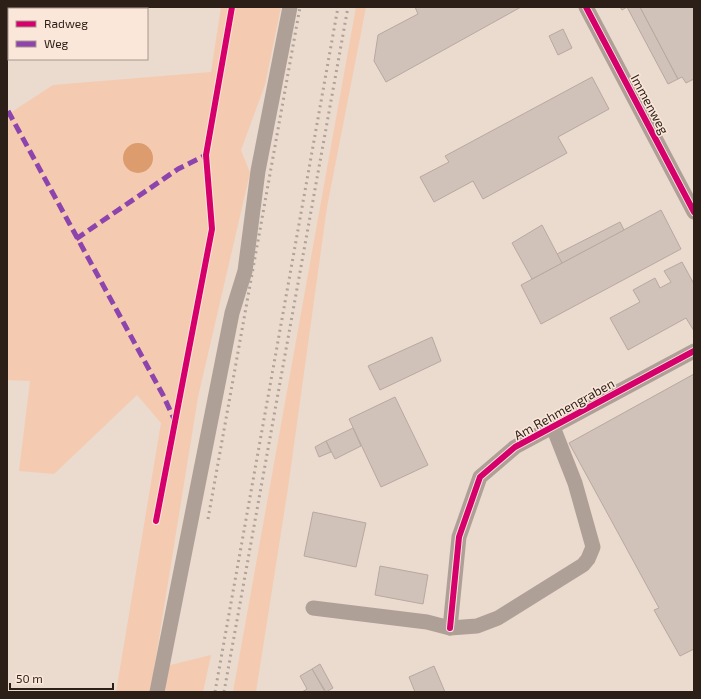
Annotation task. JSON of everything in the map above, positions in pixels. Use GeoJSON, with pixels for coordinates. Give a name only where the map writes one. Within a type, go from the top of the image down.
{"type":"FeatureCollection","features":[{"type":"Feature","properties":{"kind":"street"},"geometry":{"type":"LineString","coordinates":[[157,692],[232,313],[246,271],[258,170],[290,7]]}},
{"type":"Feature","properties":{"kind":"street","name":"Immenweg"},"geometry":{"type":"LineString","coordinates":[[586,7],[694,212]]}},
{"type":"Feature","properties":{"kind":"street","name":"Am Rehmengraben"},"geometry":{"type":"LineString","coordinates":[[450,628],[459,537],[480,477],[515,447],[694,351]]}},
{"type":"Feature","properties":{"kind":"street"},"geometry":{"type":"LineString","coordinates":[[313,608],[427,622],[450,628],[477,626],[493,620],[583,565],[588,559],[593,547],[575,483],[553,427]]}},
{"type":"Feature","properties":{"kind":"shaded area"},"geometry":{"type":"Polygon","coordinates":[[[221,7],[281,7],[265,85],[241,150],[250,173],[198,397],[154,669],[211,655],[203,692],[116,692],[161,423],[137,395],[54,474],[19,471],[30,381],[7,380],[7,115],[53,85],[211,72],[221,7]]]}},
{"type":"Feature","properties":{"kind":"shaded area"},"geometry":{"type":"Polygon","coordinates":[[[356,7],[366,7],[327,207],[288,488],[256,692],[233,692],[356,7]]]}},
{"type":"Feature","properties":{"kind":"shaded area"},"geometry":{"type":"Polygon","coordinates":[[[138,143],[148,148],[153,158],[148,168],[138,173],[128,168],[123,158],[128,148],[138,143]]]}},
{"type":"Feature","properties":{"kind":"building"},"geometry":{"type":"Polygon","coordinates":[[[415,7],[521,7],[386,82],[374,61],[378,35],[418,14],[415,7]]]}},
{"type":"Feature","properties":{"kind":"building"},"geometry":{"type":"Polygon","coordinates":[[[620,7],[627,7],[622,10],[620,7]]]}},
{"type":"Feature","properties":{"kind":"building"},"geometry":{"type":"Polygon","coordinates":[[[627,7],[640,7],[678,79],[668,84],[627,7]]]}},
{"type":"Feature","properties":{"kind":"building"},"geometry":{"type":"Polygon","coordinates":[[[640,7],[694,7],[694,79],[686,83],[682,77],[678,79],[640,7]]]}},
{"type":"Feature","properties":{"kind":"building"},"geometry":{"type":"Polygon","coordinates":[[[563,29],[572,48],[558,55],[549,36],[563,29]]]}},
{"type":"Feature","properties":{"kind":"building"},"geometry":{"type":"Polygon","coordinates":[[[592,77],[609,109],[558,137],[567,153],[483,199],[473,181],[434,202],[420,177],[449,162],[445,156],[592,77]]]}},
{"type":"Feature","properties":{"kind":"building"},"geometry":{"type":"Polygon","coordinates":[[[661,210],[681,249],[541,324],[521,285],[661,210]]]}},
{"type":"Feature","properties":{"kind":"building"},"geometry":{"type":"Polygon","coordinates":[[[620,222],[624,230],[562,263],[557,254],[620,222]]]}},
{"type":"Feature","properties":{"kind":"building"},"geometry":{"type":"Polygon","coordinates":[[[542,225],[562,263],[532,279],[512,243],[542,225]]]}},
{"type":"Feature","properties":{"kind":"building"},"geometry":{"type":"Polygon","coordinates":[[[682,262],[694,284],[694,331],[686,318],[628,350],[610,318],[640,302],[633,290],[655,278],[660,288],[671,282],[664,271],[682,262]]]}},
{"type":"Feature","properties":{"kind":"building"},"geometry":{"type":"Polygon","coordinates":[[[432,337],[441,361],[380,390],[368,366],[432,337]]]}},
{"type":"Feature","properties":{"kind":"building"},"geometry":{"type":"Polygon","coordinates":[[[694,374],[694,649],[680,656],[654,610],[659,608],[569,443],[694,374]]]}},
{"type":"Feature","properties":{"kind":"building"},"geometry":{"type":"Polygon","coordinates":[[[395,397],[428,465],[381,487],[349,419],[395,397]]]}},
{"type":"Feature","properties":{"kind":"building"},"geometry":{"type":"Polygon","coordinates":[[[353,428],[361,446],[335,459],[326,441],[353,428]]]}},
{"type":"Feature","properties":{"kind":"building"},"geometry":{"type":"Polygon","coordinates":[[[326,441],[331,452],[319,457],[315,447],[326,441]]]}},
{"type":"Feature","properties":{"kind":"building"},"geometry":{"type":"Polygon","coordinates":[[[313,512],[366,523],[356,567],[304,556],[313,512]]]}},
{"type":"Feature","properties":{"kind":"building"},"geometry":{"type":"Polygon","coordinates":[[[380,566],[428,575],[423,604],[375,595],[380,566]]]}},
{"type":"Feature","properties":{"kind":"building"},"geometry":{"type":"Polygon","coordinates":[[[320,664],[333,688],[326,692],[312,669],[320,664]]]}},
{"type":"Feature","properties":{"kind":"building"},"geometry":{"type":"Polygon","coordinates":[[[434,666],[445,692],[415,692],[409,677],[434,666]]]}},
{"type":"Feature","properties":{"kind":"building"},"geometry":{"type":"Polygon","coordinates":[[[312,669],[325,692],[302,692],[307,689],[300,676],[312,669]]]}},
{"type":"Feature","properties":{"kind":"railway"},"geometry":{"type":"LineString","coordinates":[[208,519],[300,7]]}},
{"type":"Feature","properties":{"kind":"railway"},"geometry":{"type":"LineString","coordinates":[[215,692],[338,7]]}},
{"type":"Feature","properties":{"kind":"railway"},"geometry":{"type":"LineString","coordinates":[[224,692],[348,7]]}},
{"type":"Feature","properties":{"kind":"marked path"},"geometry":{"type":"LineString","coordinates":[[8,111],[163,395],[175,421]]}},
{"type":"Feature","properties":{"kind":"marked path"},"geometry":{"type":"LineString","coordinates":[[76,239],[178,169],[206,155]]}},
{"type":"Feature","properties":{"kind":"cycle path"},"geometry":{"type":"LineString","coordinates":[[156,521],[212,229],[206,155],[232,7]]}},
{"type":"Feature","properties":{"kind":"cycle path"},"geometry":{"type":"LineString","coordinates":[[586,7],[694,212]]}},
{"type":"Feature","properties":{"kind":"cycle path"},"geometry":{"type":"LineString","coordinates":[[450,628],[459,537],[480,477],[515,447],[694,351]]}}]}
